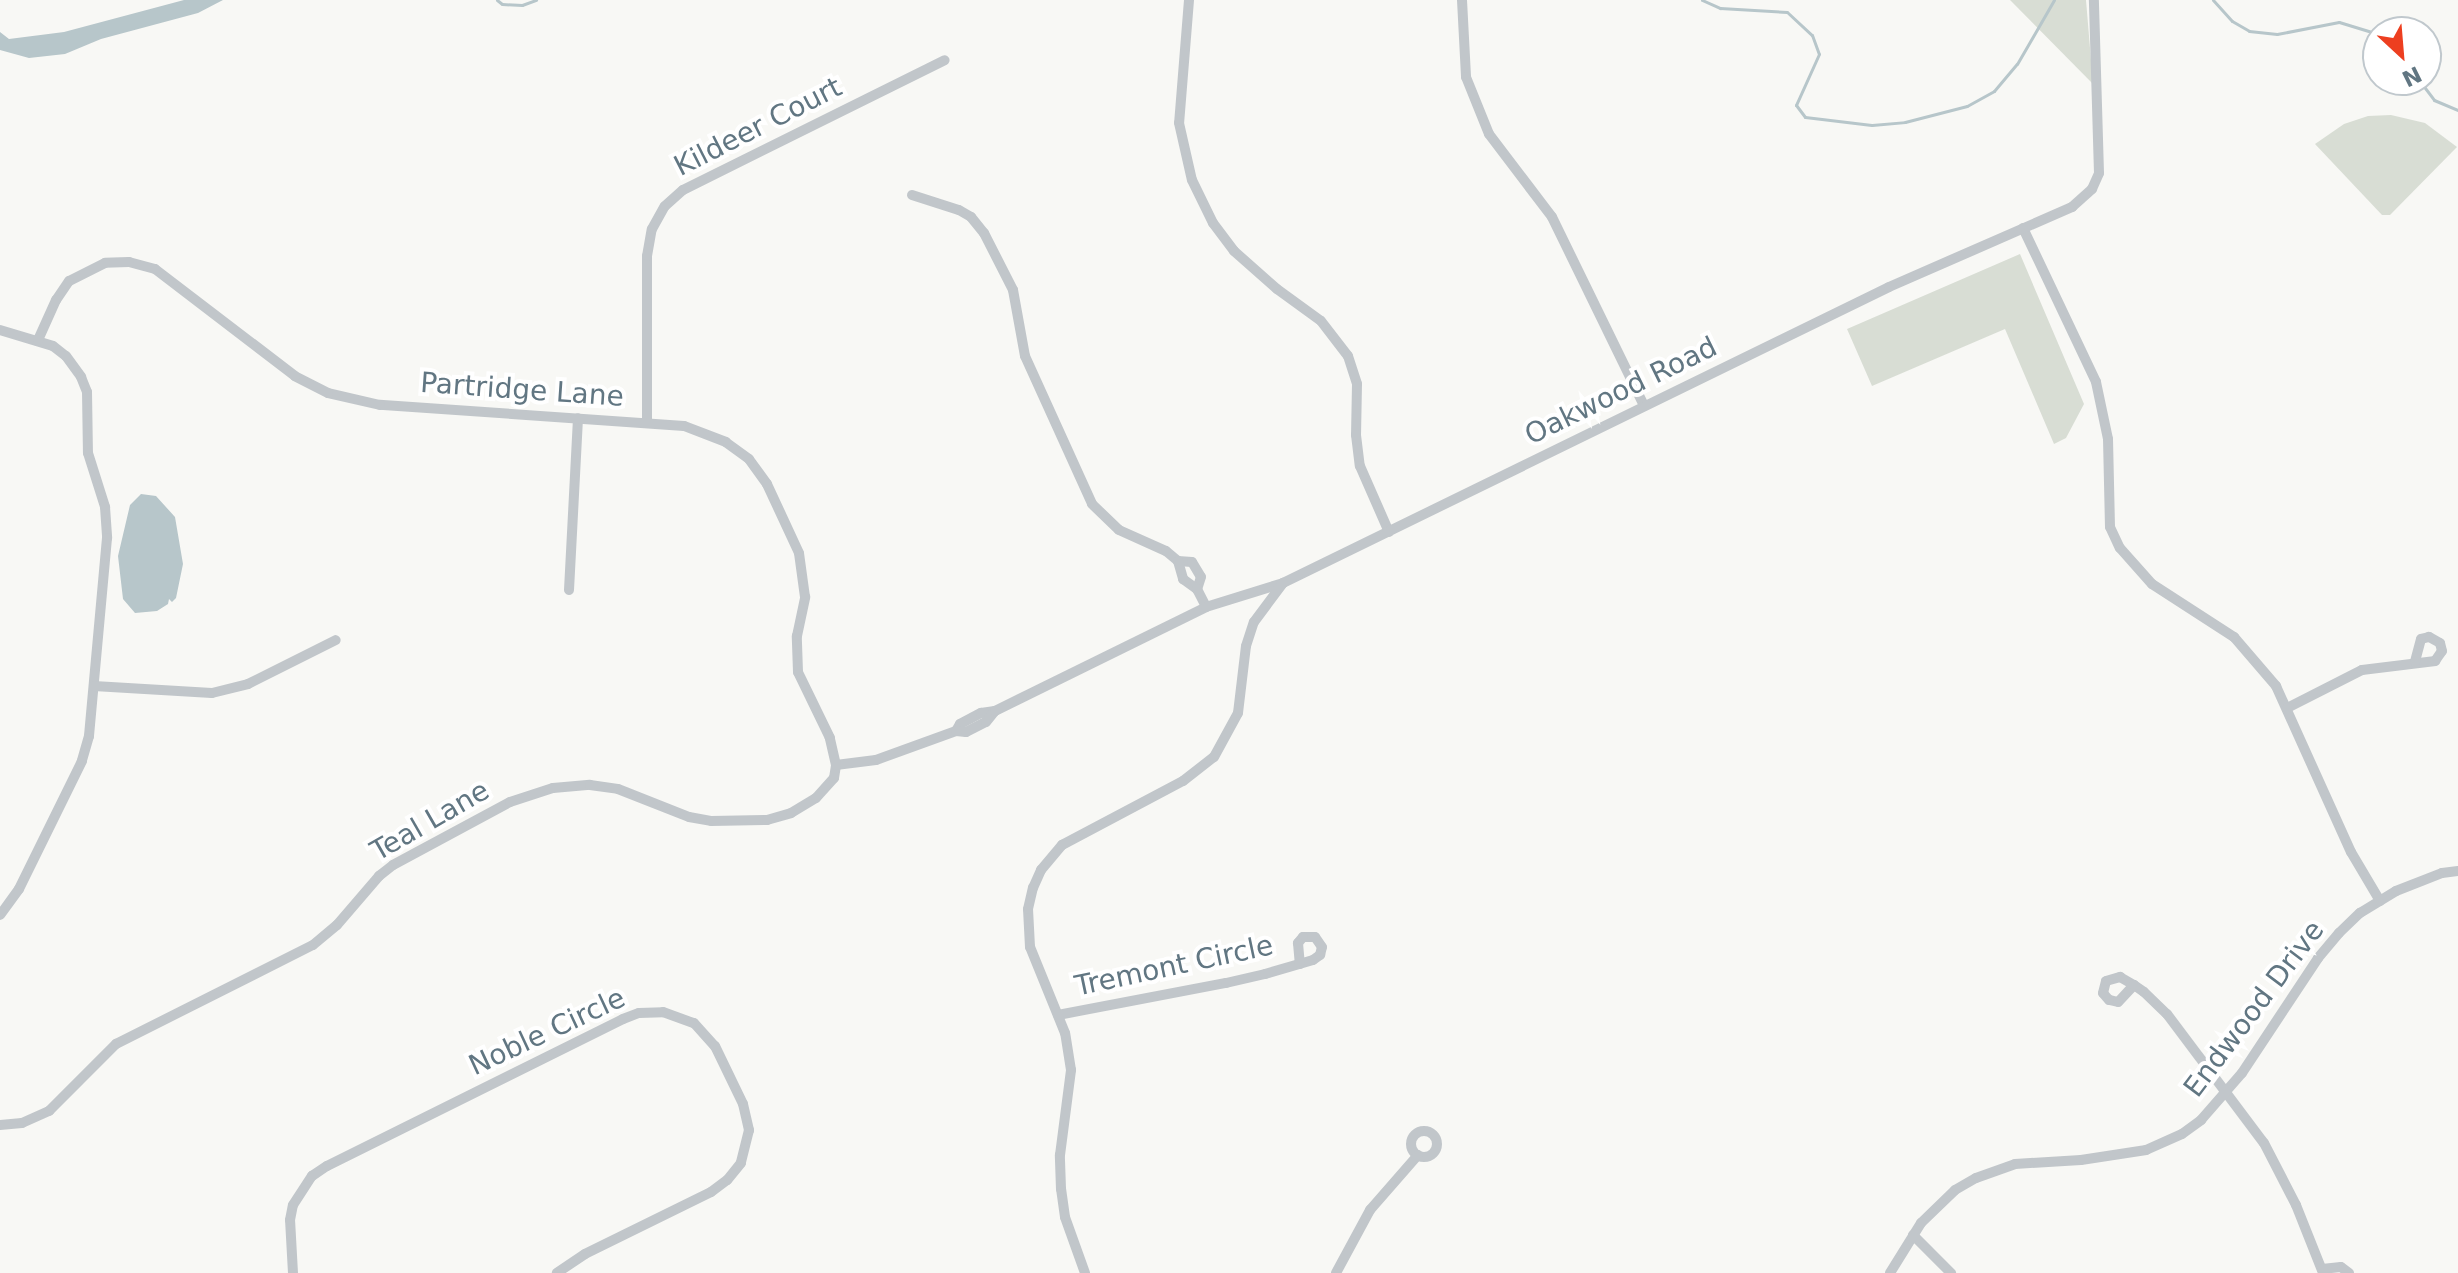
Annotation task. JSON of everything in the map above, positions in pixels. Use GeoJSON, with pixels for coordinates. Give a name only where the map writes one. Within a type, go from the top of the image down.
{"type":"FeatureCollection","features":[{"type":"Feature","properties":{"kind":"street"},"geometry":{"type":"LineString","coordinates":[[1189,0],[1179,85],[1179,123],[1192,180],[1213,223],[1234,251],[1277,289],[1321,321],[1348,356],[1357,384],[1356,435],[1360,466],[1389,532]]}},
{"type":"Feature","properties":{"kind":"street"},"geometry":{"type":"LineString","coordinates":[[1462,0],[1466,77],[1482,120],[1500,152],[1552,217],[1644,406]]}},
{"type":"Feature","properties":{"kind":"street","name":"Oakwood Road"},"geometry":{"type":"LineString","coordinates":[[836,765],[876,760],[984,723],[995,711],[1206,607],[1283,583],[1901,282],[2082,201],[2099,173],[2094,0]]}},
{"type":"Feature","properties":{"kind":"street","name":"Kildeer Court"},"geometry":{"type":"LineString","coordinates":[[647,423],[647,256],[652,229],[665,206],[683,190],[945,60]]}},
{"type":"Feature","properties":{"kind":"street"},"geometry":{"type":"LineString","coordinates":[[912,195],[959,210],[971,217],[984,233],[1013,290],[1025,356],[1092,504],[1119,530],[1166,551],[1178,561],[1183,579],[1197,589],[1206,607]]}},
{"type":"Feature","properties":{"kind":"street"},"geometry":{"type":"LineString","coordinates":[[2023,228],[2096,382],[2108,439],[2110,527],[2120,548],[2152,584],[2234,637],[2257,660],[2287,708],[2345,840],[2380,901]]}},
{"type":"Feature","properties":{"kind":"street","name":"Partridge Lane"},"geometry":{"type":"LineString","coordinates":[[38,340],[69,281],[105,263],[129,262],[155,269],[295,376],[328,393],[380,405],[684,426],[726,442],[749,459],[767,484],[803,568],[805,597],[797,636],[798,672],[830,738],[836,765]]}},
{"type":"Feature","properties":{"kind":"street"},"geometry":{"type":"LineString","coordinates":[[0,330],[38,340],[66,356],[87,392],[88,453],[105,507],[107,538],[94,686],[82,761],[19,889],[0,915]]}},
{"type":"Feature","properties":{"kind":"street"},"geometry":{"type":"LineString","coordinates":[[569,590],[578,418]]}},
{"type":"Feature","properties":{"kind":"street"},"geometry":{"type":"LineString","coordinates":[[1178,561],[1189,560],[1197,567],[1202,582],[1197,589]]}},
{"type":"Feature","properties":{"kind":"street"},"geometry":{"type":"LineString","coordinates":[[1085,1273],[1065,1217],[1061,1189],[1060,1155],[1071,1070],[1058,1015],[1030,947],[1028,909],[1041,870],[1072,838],[1183,781],[1214,757],[1238,713],[1246,646],[1254,622],[1283,583]]}},
{"type":"Feature","properties":{"kind":"street"},"geometry":{"type":"LineString","coordinates":[[94,686],[212,693],[248,684],[336,640]]}},
{"type":"Feature","properties":{"kind":"street"},"geometry":{"type":"LineString","coordinates":[[2287,708],[2351,674],[2415,661]]}},
{"type":"Feature","properties":{"kind":"street","name":"Teal Lane"},"geometry":{"type":"LineString","coordinates":[[0,1125],[22,1123],[49,1111],[116,1044],[313,945],[337,925],[379,876],[393,865],[510,802],[553,788],[590,785],[618,789],[700,819],[727,823],[767,820],[791,813],[816,798],[834,778],[836,765]]}},
{"type":"Feature","properties":{"kind":"street","name":"Endwood Drive"},"geometry":{"type":"LineString","coordinates":[[1890,1273],[1913,1235],[1940,1202],[1976,1178],[2015,1164],[2081,1160],[2146,1150],[2201,1120],[2227,1091],[2318,958],[2360,913],[2424,879],[2458,871]]}},
{"type":"Feature","properties":{"kind":"street","name":"Tremont Circle"},"geometry":{"type":"LineString","coordinates":[[1058,1015],[1226,983],[1300,964]]}},
{"type":"Feature","properties":{"kind":"street"},"geometry":{"type":"LineString","coordinates":[[2134,985],[2167,1014],[2227,1091],[2279,1169],[2322,1271],[2341,1267],[2349,1273]]}},
{"type":"Feature","properties":{"kind":"street","name":"Noble Circle"},"geometry":{"type":"LineString","coordinates":[[293,1273],[290,1220],[293,1205],[302,1188],[327,1166],[623,1019],[639,1013],[663,1012],[694,1023],[715,1046],[743,1104],[749,1130],[741,1163],[727,1180],[711,1192],[585,1254],[557,1273]]}},
{"type":"Feature","properties":{"kind":"street"},"geometry":{"type":"LineString","coordinates":[[1336,1273],[1370,1210],[1418,1155]]}},
{"type":"Feature","properties":{"kind":"street"},"geometry":{"type":"LineString","coordinates":[[1913,1235],[1951,1273]]}},
{"type":"Feature","properties":{"kind":"shaded area"},"geometry":{"type":"Polygon","coordinates":[[[184,0],[223,0],[198,13],[101,39],[65,54],[29,58],[0,50],[0,32],[9,39],[64,32],[184,0]]]}},
{"type":"Feature","properties":{"kind":"shaded area"},"geometry":{"type":"Polygon","coordinates":[[[2010,0],[2086,0],[2093,84],[2010,0]]]}},
{"type":"Feature","properties":{"kind":"shaded area"},"geometry":{"type":"Polygon","coordinates":[[[2391,115],[2425,123],[2457,147],[2390,215],[2382,215],[2315,144],[2344,124],[2368,116],[2391,115]]]}},
{"type":"Feature","properties":{"kind":"shaded area"},"geometry":{"type":"Polygon","coordinates":[[[2020,254],[2084,404],[2066,438],[2054,444],[2005,329],[1872,386],[1847,329],[2020,254]]]}},
{"type":"Feature","properties":{"kind":"shaded area"},"geometry":{"type":"Polygon","coordinates":[[[141,494],[156,496],[175,517],[183,564],[176,598],[172,602],[169,599],[168,604],[157,611],[135,613],[123,599],[118,556],[130,505],[141,494]]]}},
{"type":"Feature","properties":{"kind":"waterway"},"geometry":{"type":"LineString","coordinates":[[497,0],[502,4],[522,5],[536,0]]}},
{"type":"Feature","properties":{"kind":"waterway"},"geometry":{"type":"LineString","coordinates":[[1702,0],[1720,8],[1787,12],[1812,35],[1819,54],[1796,105],[1805,117],[1872,125],[1905,122],[1967,106],[1994,91],[2017,64],[2054,0]]}},
{"type":"Feature","properties":{"kind":"waterway"},"geometry":{"type":"LineString","coordinates":[[2213,0],[2232,21],[2249,31],[2277,34],[2339,22],[2362,29]]}},
{"type":"Feature","properties":{"kind":"waterway"},"geometry":{"type":"LineString","coordinates":[[2431,96],[2458,110]]}}]}
